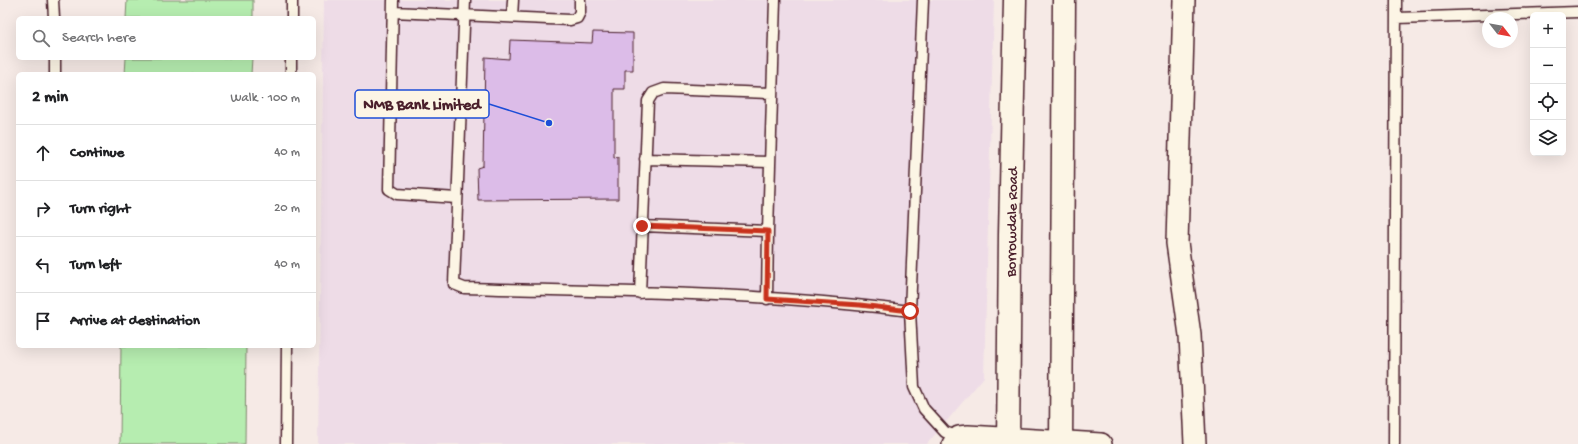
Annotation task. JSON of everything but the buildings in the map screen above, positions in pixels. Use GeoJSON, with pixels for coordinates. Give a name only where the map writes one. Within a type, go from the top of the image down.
{"type":"FeatureCollection","features":[{"type":"Feature","properties":{"kind":"main road","name":"Borrowdale Road"},"geometry":{"type":"LineString","coordinates":[[1008,441],[1010,234],[1016,0]]}},
{"type":"Feature","properties":{"kind":"main road"},"geometry":{"type":"LineString","coordinates":[[1061,443],[1064,0]]}},
{"type":"Feature","properties":{"kind":"street"},"geometry":{"type":"LineString","coordinates":[[1184,0],[1177,244],[1190,336],[1195,444]]}},
{"type":"Feature","properties":{"kind":"street"},"geometry":{"type":"LineString","coordinates":[[956,440],[1101,444]]}},
{"type":"Feature","properties":{"kind":"lane"},"geometry":{"type":"LineString","coordinates":[[53,0],[54,16]]}},
{"type":"Feature","properties":{"kind":"lane"},"geometry":{"type":"LineString","coordinates":[[292,0],[292,16]]}},
{"type":"Feature","properties":{"kind":"lane"},"geometry":{"type":"LineString","coordinates":[[393,0],[389,189],[397,194],[457,198]]}},
{"type":"Feature","properties":{"kind":"lane"},"geometry":{"type":"LineString","coordinates":[[465,0],[454,284],[464,288],[640,293],[767,299],[860,305],[910,311]]}},
{"type":"Feature","properties":{"kind":"lane"},"geometry":{"type":"LineString","coordinates":[[512,17],[513,0]]}},
{"type":"Feature","properties":{"kind":"lane"},"geometry":{"type":"LineString","coordinates":[[393,12],[570,20],[577,18],[580,12],[580,0]]}},
{"type":"Feature","properties":{"kind":"lane"},"geometry":{"type":"LineString","coordinates":[[767,299],[775,0]]}},
{"type":"Feature","properties":{"kind":"lane"},"geometry":{"type":"LineString","coordinates":[[923,0],[910,311],[914,387],[924,408],[945,432],[956,440]]}},
{"type":"Feature","properties":{"kind":"lane"},"geometry":{"type":"LineString","coordinates":[[1394,444],[1396,0]]}},
{"type":"Feature","properties":{"kind":"lane"},"geometry":{"type":"LineString","coordinates":[[1397,18],[1578,12]]}},
{"type":"Feature","properties":{"kind":"lane"},"geometry":{"type":"LineString","coordinates":[[55,60],[55,72]]}},
{"type":"Feature","properties":{"kind":"lane"},"geometry":{"type":"LineString","coordinates":[[291,60],[291,72]]}},
{"type":"Feature","properties":{"kind":"lane"},"geometry":{"type":"LineString","coordinates":[[640,293],[648,101],[653,93],[664,89],[772,93]]}},
{"type":"Feature","properties":{"kind":"lane"},"geometry":{"type":"LineString","coordinates":[[645,159],[770,162]]}},
{"type":"Feature","properties":{"kind":"lane"},"geometry":{"type":"LineString","coordinates":[[642,226],[768,231]]}},
{"type":"Feature","properties":{"kind":"lane"},"geometry":{"type":"LineString","coordinates":[[286,444],[288,348]]}},
{"type":"Feature","properties":{"kind":"shaded area"},"geometry":{"type":"Polygon","coordinates":[[[324,0],[994,0],[984,377],[927,444],[318,444],[324,0]]]}},
{"type":"Feature","properties":{"kind":"green space"},"geometry":{"type":"Polygon","coordinates":[[[127,0],[253,0],[253,16],[126,16],[127,0]]]}},
{"type":"Feature","properties":{"kind":"green space"},"geometry":{"type":"Polygon","coordinates":[[[126,60],[252,60],[251,72],[125,72],[126,60]]]}},
{"type":"Feature","properties":{"kind":"green space"},"geometry":{"type":"Polygon","coordinates":[[[121,348],[246,348],[245,444],[120,444],[121,348]]]}},
{"type":"Feature","properties":{"kind":"place","name":"NMB Bank Limited"},"geometry":{"type":"Point","coordinates":[549,123]}},
{"type":"Feature","properties":{"kind":"route"},"geometry":{"type":"LineString","coordinates":[[642,226],[768,231],[767,299],[860,305],[910,311]]}}]}
